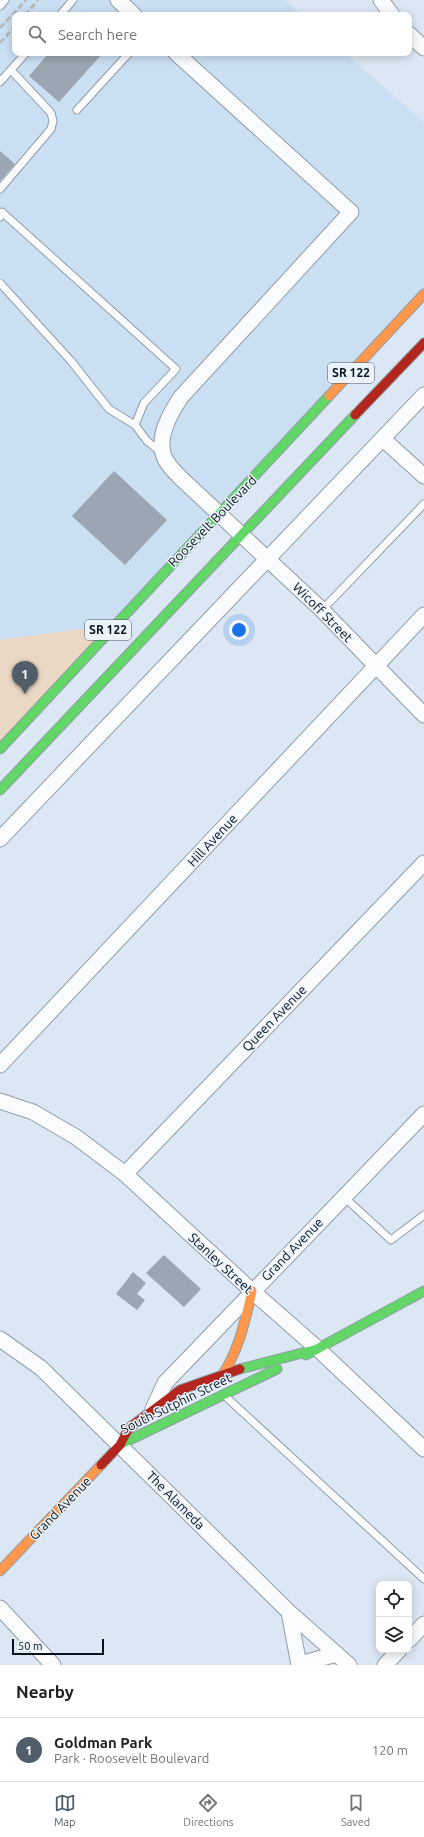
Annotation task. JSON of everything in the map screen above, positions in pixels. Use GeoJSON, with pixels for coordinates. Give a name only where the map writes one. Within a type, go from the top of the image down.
{"type":"FeatureCollection","features":[{"type":"Feature","properties":{"kind":"main road","name":"Roosevelt Boulevard"},"geometry":{"type":"LineString","coordinates":[[0,749],[112,625],[219,514],[424,294]]}},
{"type":"Feature","properties":{"kind":"main road","name":"SR 122"},"geometry":{"type":"LineString","coordinates":[[0,790],[424,342]]}},
{"type":"Feature","properties":{"kind":"main road","name":"South Sutphin Street"},"geometry":{"type":"LineString","coordinates":[[120,1445],[179,1415],[318,1349],[417,1297],[424,1291]]}},
{"type":"Feature","properties":{"kind":"main road"},"geometry":{"type":"LineString","coordinates":[[207,1403],[210,1391],[226,1373],[245,1326],[252,1292]]}},
{"type":"Feature","properties":{"kind":"main road","name":"South Sutphin Street"},"geometry":{"type":"LineString","coordinates":[[120,1445],[129,1428],[180,1390],[226,1373],[318,1349]]}},
{"type":"Feature","properties":{"kind":"main road","name":"Grand Avenue"},"geometry":{"type":"LineString","coordinates":[[0,1571],[120,1445]]}},
{"type":"Feature","properties":{"kind":"street"},"geometry":{"type":"LineString","coordinates":[[118,0],[131,12]]}},
{"type":"Feature","properties":{"kind":"street"},"geometry":{"type":"LineString","coordinates":[[381,0],[390,12]]}},
{"type":"Feature","properties":{"kind":"street"},"geometry":{"type":"LineString","coordinates":[[412,37],[424,48]]}},
{"type":"Feature","properties":{"kind":"street"},"geometry":{"type":"LineString","coordinates":[[163,453],[163,432],[170,413],[181,397],[351,212],[179,56]]}},
{"type":"Feature","properties":{"kind":"street"},"geometry":{"type":"LineString","coordinates":[[0,839],[424,395]]}},
{"type":"Feature","properties":{"kind":"street"},"geometry":{"type":"LineString","coordinates":[[383,439],[424,476]]}},
{"type":"Feature","properties":{"kind":"street","name":"Wicoff Street"},"geometry":{"type":"LineString","coordinates":[[163,453],[172,468],[219,514],[269,558],[424,715]]}},
{"type":"Feature","properties":{"kind":"street","name":"Hill Avenue"},"geometry":{"type":"LineString","coordinates":[[0,1065],[424,615]]}},
{"type":"Feature","properties":{"kind":"street","name":"Queen Avenue"},"geometry":{"type":"LineString","coordinates":[[125,1174],[424,863]]}},
{"type":"Feature","properties":{"kind":"street","name":"Stanley Street"},"geometry":{"type":"LineString","coordinates":[[0,1101],[33,1112],[70,1134],[125,1174],[252,1292],[318,1349],[424,1449]]}},
{"type":"Feature","properties":{"kind":"street","name":"Grand Avenue"},"geometry":{"type":"LineString","coordinates":[[153,1409],[165,1383],[424,1114]]}},
{"type":"Feature","properties":{"kind":"street","name":"The Alameda"},"geometry":{"type":"LineString","coordinates":[[0,1338],[40,1368],[289,1612],[349,1665]]}},
{"type":"Feature","properties":{"kind":"street"},"geometry":{"type":"LineString","coordinates":[[0,1608],[53,1665]]}},
{"type":"Feature","properties":{"kind":"street"},"geometry":{"type":"LineString","coordinates":[[289,1612],[299,1664],[337,1654]]}},
{"type":"Feature","properties":{"kind":"street"},"geometry":{"type":"LineString","coordinates":[[412,1637],[424,1624]]}},
{"type":"Feature","properties":{"kind":"street"},"geometry":{"type":"LineString","coordinates":[[385,1665],[396,1653]]}},
{"type":"Feature","properties":{"kind":"lane"},"geometry":{"type":"LineString","coordinates":[[0,6],[5,0]]}},
{"type":"Feature","properties":{"kind":"lane"},"geometry":{"type":"LineString","coordinates":[[63,12],[74,0]]}},
{"type":"Feature","properties":{"kind":"lane"},"geometry":{"type":"LineString","coordinates":[[0,82],[23,56]]}},
{"type":"Feature","properties":{"kind":"lane"},"geometry":{"type":"LineString","coordinates":[[77,110],[126,56]]}},
{"type":"Feature","properties":{"kind":"lane"},"geometry":{"type":"LineString","coordinates":[[0,189],[50,129],[52,121],[51,113],[11,70]]}},
{"type":"Feature","properties":{"kind":"lane"},"geometry":{"type":"LineString","coordinates":[[1,214],[176,369],[144,403],[135,425]]}},
{"type":"Feature","properties":{"kind":"lane"},"geometry":{"type":"LineString","coordinates":[[0,283],[71,361],[109,409],[135,425],[148,441],[163,453]]}},
{"type":"Feature","properties":{"kind":"lane"},"geometry":{"type":"LineString","coordinates":[[322,610],[424,504]]}},
{"type":"Feature","properties":{"kind":"lane"},"geometry":{"type":"LineString","coordinates":[[344,1197],[391,1240],[424,1215]]}},
{"type":"Feature","properties":{"kind":"lane"},"geometry":{"type":"LineString","coordinates":[[223,1395],[424,1579]]}},
{"type":"Feature","properties":{"kind":"shaded area"},"geometry":{"type":"Polygon","coordinates":[[[0,0],[285,0],[299,12],[12,12],[12,56],[348,56],[424,122],[424,294],[112,625],[0,640],[0,0]]]}},
{"type":"Feature","properties":{"kind":"shaded area"},"geometry":{"type":"Polygon","coordinates":[[[112,625],[0,749],[0,640],[112,625]]]}},
{"type":"Feature","properties":{"kind":"building"},"geometry":{"type":"Polygon","coordinates":[[[46,56],[100,56],[59,102],[29,76],[46,56]]]}},
{"type":"Feature","properties":{"kind":"building"},"geometry":{"type":"Polygon","coordinates":[[[0,151],[15,164],[0,181],[0,151]]]}},
{"type":"Feature","properties":{"kind":"building"},"geometry":{"type":"Polygon","coordinates":[[[114,471],[167,520],[125,565],[72,516],[114,471]]]}},
{"type":"Feature","properties":{"kind":"building"},"geometry":{"type":"Polygon","coordinates":[[[164,1255],[201,1289],[184,1307],[146,1273],[164,1255]]]}},
{"type":"Feature","properties":{"kind":"building"},"geometry":{"type":"Polygon","coordinates":[[[133,1272],[146,1283],[137,1294],[145,1300],[137,1310],[116,1294],[133,1272]]]}},
{"type":"Feature","properties":{"kind":"railway"},"geometry":{"type":"LineString","coordinates":[[15,12],[26,0]]}},
{"type":"Feature","properties":{"kind":"railway"},"geometry":{"type":"LineString","coordinates":[[28,12],[38,0]]}},
{"type":"Feature","properties":{"kind":"railway"},"geometry":{"type":"LineString","coordinates":[[0,28],[12,15]]}},
{"type":"Feature","properties":{"kind":"railway"},"geometry":{"type":"LineString","coordinates":[[0,43],[12,29]]}},
{"type":"Feature","properties":{"kind":"traffic: fast"},"geometry":{"type":"LineString","coordinates":[[0,749],[329,396]]}},
{"type":"Feature","properties":{"kind":"traffic: fast"},"geometry":{"type":"LineString","coordinates":[[0,790],[355,415]]}},
{"type":"Feature","properties":{"kind":"traffic: fast"},"geometry":{"type":"LineString","coordinates":[[306,1355],[424,1291]]}},
{"type":"Feature","properties":{"kind":"traffic: fast"},"geometry":{"type":"LineString","coordinates":[[240,1369],[318,1349]]}},
{"type":"Feature","properties":{"kind":"traffic: fast"},"geometry":{"type":"LineString","coordinates":[[121,1444],[277,1369]]}},
{"type":"Feature","properties":{"kind":"traffic: slow"},"geometry":{"type":"LineString","coordinates":[[329,396],[424,294]]}},
{"type":"Feature","properties":{"kind":"traffic: slow"},"geometry":{"type":"LineString","coordinates":[[219,1380],[226,1370],[236,1349],[252,1291]]}},
{"type":"Feature","properties":{"kind":"traffic: slow"},"geometry":{"type":"LineString","coordinates":[[0,1571],[101,1465]]}},
{"type":"Feature","properties":{"kind":"traffic: jam"},"geometry":{"type":"LineString","coordinates":[[355,415],[424,343]]}},
{"type":"Feature","properties":{"kind":"traffic: jam"},"geometry":{"type":"LineString","coordinates":[[101,1465],[120,1445],[129,1428],[180,1390],[240,1369]]}},
{"type":"Feature","properties":{"kind":"place","name":"Goldman Park"},"geometry":{"type":"Point","coordinates":[25,694]}}]}
